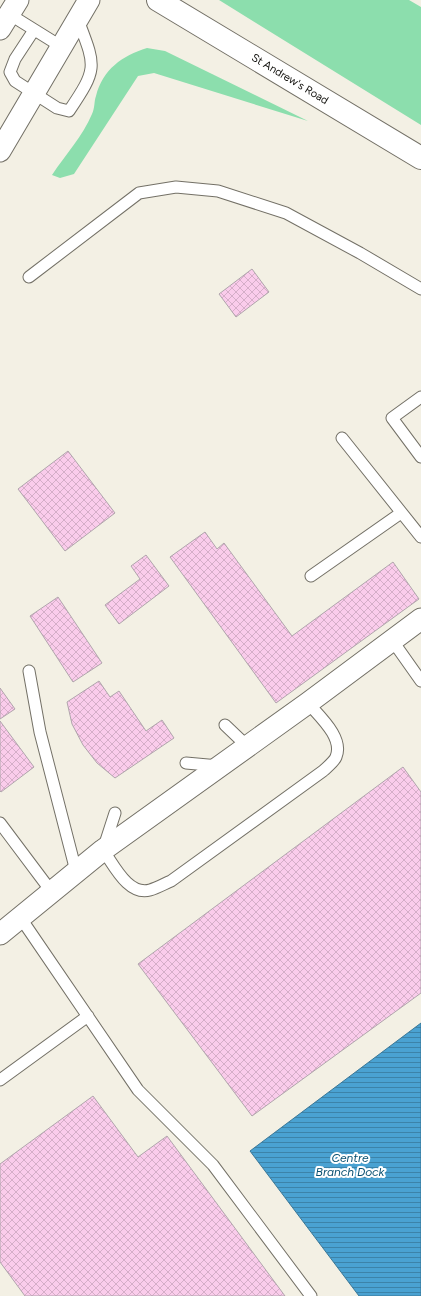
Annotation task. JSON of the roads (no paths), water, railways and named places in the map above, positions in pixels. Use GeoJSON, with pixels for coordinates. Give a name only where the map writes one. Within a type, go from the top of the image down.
{"type":"FeatureCollection","features":[{"type":"Feature","properties":{"kind":"highway","name":"St Andrew's Road"},"geometry":{"type":"LineString","coordinates":[[158,0],[421,158]]}},
{"type":"Feature","properties":{"kind":"street"},"geometry":{"type":"LineString","coordinates":[[0,151],[90,0]]}},
{"type":"Feature","properties":{"kind":"street"},"geometry":{"type":"LineString","coordinates":[[7,925],[103,850],[308,703],[421,618]]}},
{"type":"Feature","properties":{"kind":"lane"},"geometry":{"type":"LineString","coordinates":[[9,14],[62,47]]}},
{"type":"Feature","properties":{"kind":"lane"},"geometry":{"type":"LineString","coordinates":[[34,30],[15,59],[10,72],[15,81],[34,94],[57,108],[69,111],[91,75],[92,62],[78,20]]}},
{"type":"Feature","properties":{"kind":"lane"},"geometry":{"type":"LineString","coordinates":[[29,277],[139,193],[176,187],[218,191],[286,213],[360,253],[421,289]]}},
{"type":"Feature","properties":{"kind":"lane"},"geometry":{"type":"LineString","coordinates":[[421,397],[392,418],[421,457]]}},
{"type":"Feature","properties":{"kind":"lane"},"geometry":{"type":"LineString","coordinates":[[342,438],[421,537]]}},
{"type":"Feature","properties":{"kind":"lane"},"geometry":{"type":"LineString","coordinates":[[311,576],[402,513]]}},
{"type":"Feature","properties":{"kind":"lane"},"geometry":{"type":"LineString","coordinates":[[392,640],[421,681]]}},
{"type":"Feature","properties":{"kind":"lane"},"geometry":{"type":"LineString","coordinates":[[29,671],[40,732],[76,871]]}},
{"type":"Feature","properties":{"kind":"lane"},"geometry":{"type":"LineString","coordinates":[[115,813],[103,850],[128,884],[138,890],[149,890],[171,881],[323,771],[336,758],[338,744],[328,726],[308,703]]}},
{"type":"Feature","properties":{"kind":"lane"},"geometry":{"type":"LineString","coordinates":[[225,725],[248,746]]}},
{"type":"Feature","properties":{"kind":"lane"},"geometry":{"type":"LineString","coordinates":[[186,763],[219,766]]}},
{"type":"Feature","properties":{"kind":"lane"},"geometry":{"type":"LineString","coordinates":[[0,823],[51,891]]}},
{"type":"Feature","properties":{"kind":"lane"},"geometry":{"type":"LineString","coordinates":[[7,925],[88,1016],[138,1090],[213,1165],[311,1296]]}},
{"type":"Feature","properties":{"kind":"lane"},"geometry":{"type":"LineString","coordinates":[[0,1080],[88,1016]]}},
{"type":"Feature","properties":{"kind":"water","name":"Centre Branch Dock"},"geometry":{"type":"Polygon","coordinates":[[[421,1023],[421,1296],[359,1296],[250,1151],[421,1023]]]}}]}
